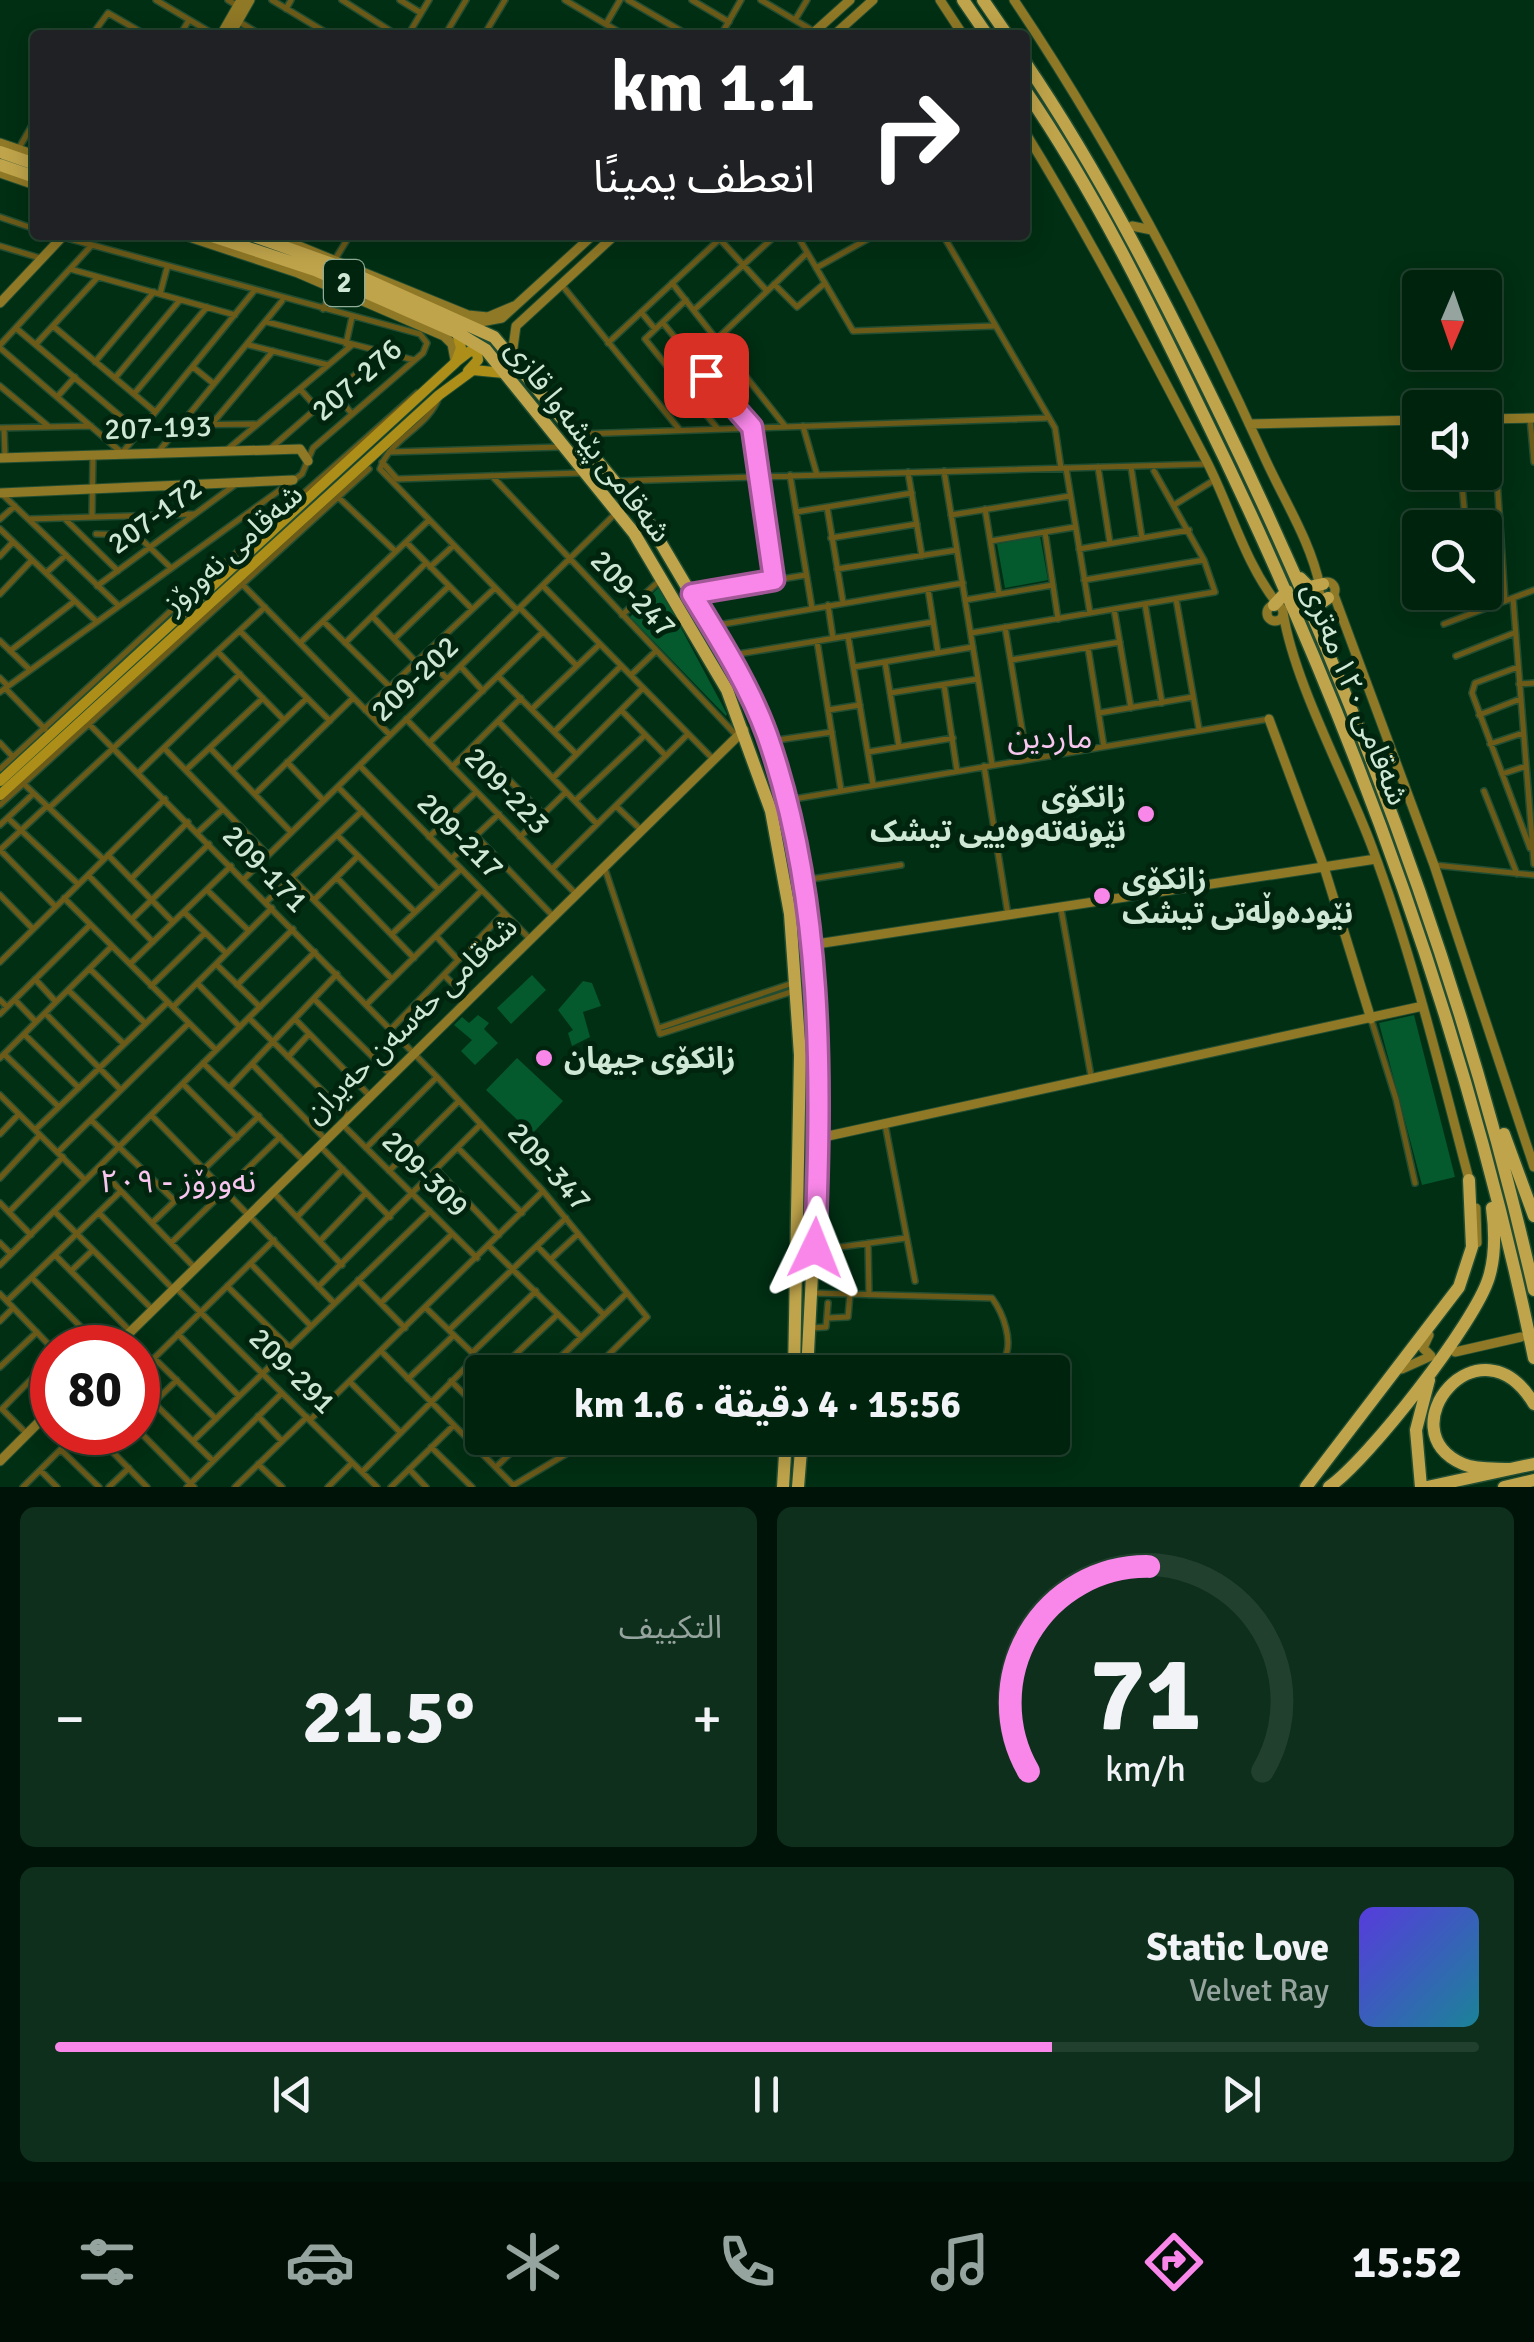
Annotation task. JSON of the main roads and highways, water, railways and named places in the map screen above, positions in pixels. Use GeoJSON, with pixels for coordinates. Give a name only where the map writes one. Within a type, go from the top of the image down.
{"type":"FeatureCollection","features":[{"type":"Feature","properties":{"kind":"highway"},"geometry":{"type":"LineString","coordinates":[[964,0],[985,30]]}},
{"type":"Feature","properties":{"kind":"highway"},"geometry":{"type":"LineString","coordinates":[[983,0],[1004,30]]}},
{"type":"Feature","properties":{"kind":"highway","name":"شەقامی ١٢٠ مەتری"},"geometry":{"type":"LineString","coordinates":[[1030,71],[1166,304],[1315,618],[1401,835],[1476,1064],[1534,1290]]}},
{"type":"Feature","properties":{"kind":"highway","name":"شەقامی ١٢٠ مەتری"},"geometry":{"type":"LineString","coordinates":[[1030,99],[1154,312],[1287,591],[1382,825],[1472,1102],[1534,1358]]}},
{"type":"Feature","properties":{"kind":"highway"},"geometry":{"type":"LineString","coordinates":[[0,152],[30,170]]}},
{"type":"Feature","properties":{"kind":"highway"},"geometry":{"type":"LineString","coordinates":[[0,169],[30,172]]}},
{"type":"Feature","properties":{"kind":"highway","name":"شەقامی پێشەوا قازی"},"geometry":{"type":"LineString","coordinates":[[222,240],[358,294],[461,321],[634,533],[727,690],[778,850],[796,986],[800,1219],[795,1355]]}},
{"type":"Feature","properties":{"kind":"highway","name":"شەقامی پێشەوا قازی"},"geometry":{"type":"LineString","coordinates":[[267,240],[334,261],[494,337],[649,523],[729,656],[769,742],[787,800],[803,877],[819,1138],[808,1355]]}},
{"type":"Feature","properties":{"kind":"highway"},"geometry":{"type":"LineString","coordinates":[[634,533],[647,535],[649,523]]}},
{"type":"Feature","properties":{"kind":"highway"},"geometry":{"type":"LineString","coordinates":[[649,557],[651,544],[664,547]]}},
{"type":"Feature","properties":{"kind":"highway"},"geometry":{"type":"LineString","coordinates":[[1293,568],[1308,586],[1326,591],[1315,618]]}},
{"type":"Feature","properties":{"kind":"highway"},"geometry":{"type":"LineString","coordinates":[[1287,591],[1277,612],[1300,621]]}},
{"type":"Feature","properties":{"kind":"highway"},"geometry":{"type":"LineString","coordinates":[[778,850],[792,855],[797,842]]}},
{"type":"Feature","properties":{"kind":"highway"},"geometry":{"type":"LineString","coordinates":[[783,875],[784,869],[792,864],[803,877]]}},
{"type":"Feature","properties":{"kind":"highway"},"geometry":{"type":"LineString","coordinates":[[1476,1064],[1534,1216]]}},
{"type":"Feature","properties":{"kind":"highway"},"geometry":{"type":"LineString","coordinates":[[1472,1102],[1492,1206],[1495,1248],[1486,1285],[1424,1393],[1416,1430],[1417,1470],[1424,1487],[1534,1464]]}},
{"type":"Feature","properties":{"kind":"highway"},"geometry":{"type":"LineString","coordinates":[[1507,1144],[1534,1252]]}},
{"type":"Feature","properties":{"kind":"highway"},"geometry":{"type":"LineString","coordinates":[[1306,1487],[1455,1294],[1466,1273],[1474,1226],[1469,1180]]}},
{"type":"Feature","properties":{"kind":"highway"},"geometry":{"type":"LineString","coordinates":[[1329,1487],[1380,1439],[1459,1331]]}},
{"type":"Feature","properties":{"kind":"highway"},"geometry":{"type":"LineString","coordinates":[[1510,1469],[1466,1466],[1449,1456],[1435,1431],[1438,1402],[1454,1380],[1489,1371],[1515,1380],[1534,1404]]}},
{"type":"Feature","properties":{"kind":"highway"},"geometry":{"type":"LineString","coordinates":[[783,1487],[787,1455]]}},
{"type":"Feature","properties":{"kind":"highway"},"geometry":{"type":"LineString","coordinates":[[792,1455],[798,1487]]}},
{"type":"Feature","properties":{"kind":"highway"},"geometry":{"type":"LineString","coordinates":[[798,1487],[802,1455]]}},
{"type":"Feature","properties":{"kind":"highway"},"geometry":{"type":"LineString","coordinates":[[1504,1487],[1534,1480]]}},
{"type":"Feature","properties":{"kind":"main road"},"geometry":{"type":"LineString","coordinates":[[456,362],[461,348],[461,321]]}},
{"type":"Feature","properties":{"kind":"main road"},"geometry":{"type":"LineString","coordinates":[[456,362],[476,351],[478,360],[468,372]]}},
{"type":"Feature","properties":{"kind":"main road","name":"شەقامی نەورۆز"},"geometry":{"type":"LineString","coordinates":[[0,795],[87,721],[209,588],[456,362]]}},
{"type":"Feature","properties":{"kind":"main road"},"geometry":{"type":"LineString","coordinates":[[468,372],[493,368],[510,378]]}},
{"type":"Feature","properties":{"kind":"main road","name":"شەقامی نەورۆز"},"geometry":{"type":"LineString","coordinates":[[0,781],[52,726],[225,595],[468,372]]}},
{"type":"Feature","properties":{"kind":"main road"},"geometry":{"type":"LineString","coordinates":[[209,588],[212,574]]}},
{"type":"Feature","properties":{"kind":"place","name":"زانکۆی نێونەتەوەییی تیشک"},"geometry":{"type":"Point","coordinates":[1146,814]}},
{"type":"Feature","properties":{"kind":"place","name":"زانکۆی نێودەوڵەتی تیشک"},"geometry":{"type":"Point","coordinates":[1102,896]}},
{"type":"Feature","properties":{"kind":"place","name":"زانکۆی جیھان"},"geometry":{"type":"Point","coordinates":[544,1058]}},
{"type":"Feature","properties":{"kind":"district","name":"ماردین"},"geometry":{"type":"Point","coordinates":[1050,737]}},
{"type":"Feature","properties":{"kind":"district","name":"نەورۆز - ٢٠٩"},"geometry":{"type":"Point","coordinates":[178,1181]}}]}
